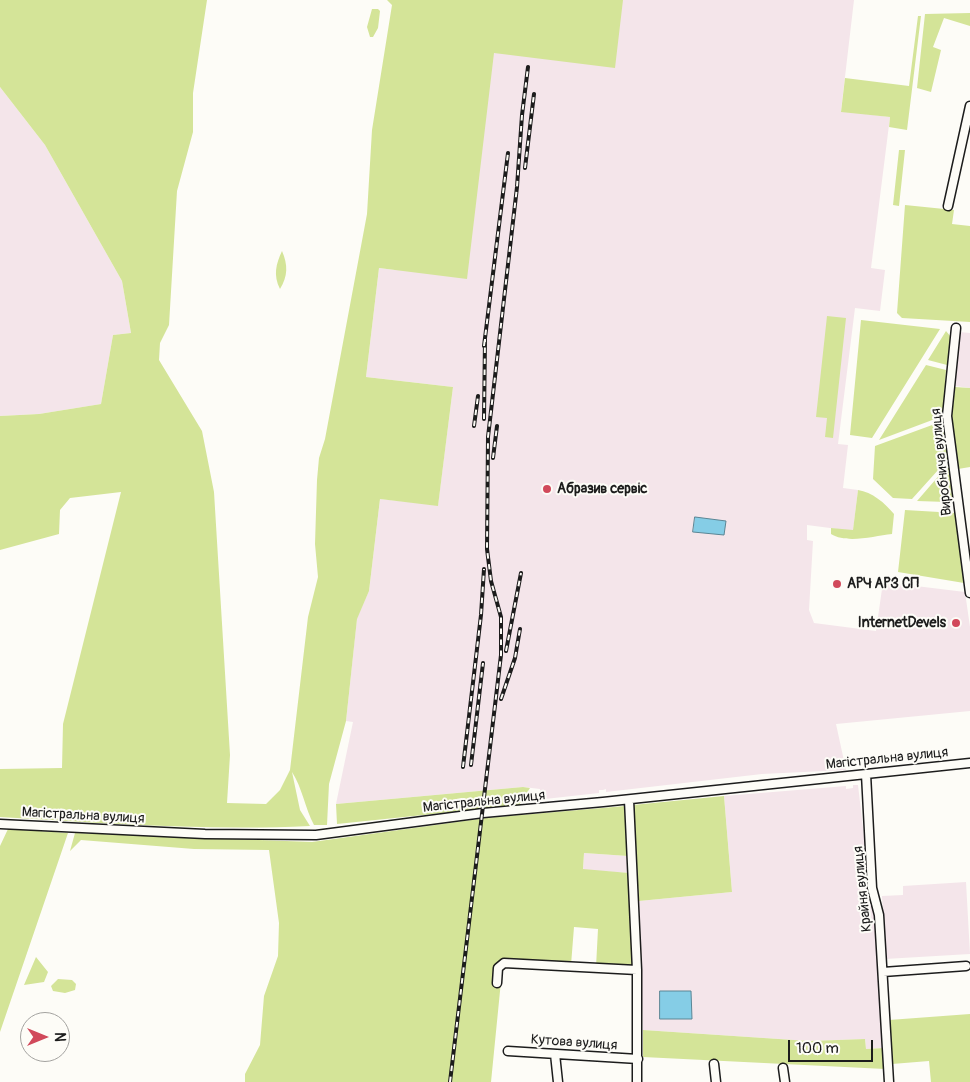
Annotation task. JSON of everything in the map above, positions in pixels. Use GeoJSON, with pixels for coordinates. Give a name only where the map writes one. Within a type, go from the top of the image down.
{"type":"FeatureCollection","features":[{"type":"Feature","properties":{"kind":"street"},"geometry":{"type":"LineString","coordinates":[[948,206],[970,106]]}},
{"type":"Feature","properties":{"kind":"street","name":"Виробнича вулиця"},"geometry":{"type":"LineString","coordinates":[[956,328],[947,416],[970,594]]}},
{"type":"Feature","properties":{"kind":"street","name":"Магістральна вулиця"},"geometry":{"type":"LineString","coordinates":[[0,824],[206,834],[316,835],[483,813],[629,800],[970,763]]}},
{"type":"Feature","properties":{"kind":"street","name":"Крайня вулиця"},"geometry":{"type":"LineString","coordinates":[[866,774],[872,888],[879,915],[889,1082]]}},
{"type":"Feature","properties":{"kind":"street"},"geometry":{"type":"LineString","coordinates":[[629,800],[637,970],[637,1082]]}},
{"type":"Feature","properties":{"kind":"street"},"geometry":{"type":"LineString","coordinates":[[497,983],[498,968],[504,963],[637,970]]}},
{"type":"Feature","properties":{"kind":"street"},"geometry":{"type":"LineString","coordinates":[[882,972],[966,966]]}},
{"type":"Feature","properties":{"kind":"street","name":"Кутова вулиця"},"geometry":{"type":"LineString","coordinates":[[508,1051],[638,1059]]}},
{"type":"Feature","properties":{"kind":"street"},"geometry":{"type":"LineString","coordinates":[[555,1054],[558,1082]]}},
{"type":"Feature","properties":{"kind":"street"},"geometry":{"type":"LineString","coordinates":[[714,1064],[716,1082]]}},
{"type":"Feature","properties":{"kind":"street"},"geometry":{"type":"LineString","coordinates":[[783,1068],[785,1082]]}},
{"type":"Feature","properties":{"kind":"shaded area"},"geometry":{"type":"Polygon","coordinates":[[[404,0],[854,0],[841,111],[890,117],[871,268],[885,270],[880,311],[855,308],[838,444],[848,445],[843,488],[858,490],[853,531],[807,525],[807,540],[813,541],[809,610],[814,623],[876,631],[883,582],[965,592],[970,627],[970,711],[836,724],[846,770],[762,774],[606,792],[606,789],[599,790],[599,793],[545,799],[540,789],[523,787],[336,804],[353,722],[346,721],[357,618],[369,591],[380,499],[438,505],[453,387],[366,377],[379,268],[395,270],[404,0]]]}},
{"type":"Feature","properties":{"kind":"shaded area"},"geometry":{"type":"Polygon","coordinates":[[[0,87],[45,145],[122,281],[131,333],[113,335],[101,404],[39,414],[0,416],[0,87]]]}},
{"type":"Feature","properties":{"kind":"shaded area"},"geometry":{"type":"Polygon","coordinates":[[[959,332],[970,333],[970,388],[955,386],[959,332]]]}},
{"type":"Feature","properties":{"kind":"shaded area"},"geometry":{"type":"Polygon","coordinates":[[[853,785],[858,785],[867,862],[869,904],[874,904],[877,915],[884,1048],[866,1049],[865,1039],[809,1041],[643,1030],[639,901],[732,892],[724,796],[846,786],[846,789],[853,788],[853,785]]]}},
{"type":"Feature","properties":{"kind":"shaded area"},"geometry":{"type":"Polygon","coordinates":[[[584,853],[628,856],[629,873],[583,870],[584,853]]]}},
{"type":"Feature","properties":{"kind":"shaded area"},"geometry":{"type":"Polygon","coordinates":[[[966,882],[970,954],[885,959],[882,896],[903,895],[903,886],[966,882]]]}},
{"type":"Feature","properties":{"kind":"green space"},"geometry":{"type":"Polygon","coordinates":[[[0,0],[207,0],[193,93],[193,132],[177,191],[169,325],[160,343],[159,360],[202,431],[214,492],[230,755],[227,803],[266,804],[280,790],[290,770],[308,617],[318,577],[315,544],[319,458],[325,439],[367,214],[372,130],[392,5],[387,0],[623,0],[615,68],[494,53],[467,279],[379,268],[366,377],[453,387],[438,506],[380,499],[369,591],[357,619],[346,721],[329,784],[327,825],[314,825],[292,772],[300,810],[310,826],[194,827],[0,817],[0,769],[62,768],[63,724],[121,492],[70,498],[60,510],[59,534],[0,550],[0,416],[39,414],[101,404],[113,335],[131,333],[122,281],[45,145],[0,87],[0,0]]]}},
{"type":"Feature","properties":{"kind":"green space"},"geometry":{"type":"Polygon","coordinates":[[[372,9],[380,11],[378,28],[373,37],[370,37],[367,27],[372,9]]]}},
{"type":"Feature","properties":{"kind":"green space"},"geometry":{"type":"Polygon","coordinates":[[[970,13],[970,26],[944,18],[933,47],[941,50],[931,92],[917,88],[925,14],[970,13]]]}},
{"type":"Feature","properties":{"kind":"green space"},"geometry":{"type":"Polygon","coordinates":[[[918,16],[921,16],[907,130],[889,127],[890,117],[841,112],[845,78],[909,86],[918,16]]]}},
{"type":"Feature","properties":{"kind":"green space"},"geometry":{"type":"Polygon","coordinates":[[[899,150],[905,150],[899,206],[893,205],[899,150]]]}},
{"type":"Feature","properties":{"kind":"green space"},"geometry":{"type":"Polygon","coordinates":[[[905,205],[954,210],[952,224],[970,226],[970,322],[902,318],[897,313],[905,205]]]}},
{"type":"Feature","properties":{"kind":"green space"},"geometry":{"type":"Polygon","coordinates":[[[282,251],[286,270],[285,280],[280,289],[276,270],[282,251]]]}},
{"type":"Feature","properties":{"kind":"green space"},"geometry":{"type":"Polygon","coordinates":[[[827,316],[846,318],[833,438],[825,437],[827,418],[816,417],[827,316]]]}},
{"type":"Feature","properties":{"kind":"green space"},"geometry":{"type":"Polygon","coordinates":[[[861,320],[940,329],[872,438],[850,435],[861,320]]]}},
{"type":"Feature","properties":{"kind":"green space"},"geometry":{"type":"Polygon","coordinates":[[[946,331],[951,337],[947,365],[928,360],[946,331]]]}},
{"type":"Feature","properties":{"kind":"green space"},"geometry":{"type":"Polygon","coordinates":[[[926,365],[946,370],[943,416],[879,440],[926,365]]]}},
{"type":"Feature","properties":{"kind":"green space"},"geometry":{"type":"Polygon","coordinates":[[[955,387],[970,388],[970,467],[958,469],[952,415],[955,387]]]}},
{"type":"Feature","properties":{"kind":"green space"},"geometry":{"type":"Polygon","coordinates":[[[943,421],[948,459],[912,499],[893,498],[873,479],[875,446],[943,421]]]}},
{"type":"Feature","properties":{"kind":"green space"},"geometry":{"type":"Polygon","coordinates":[[[949,464],[952,497],[947,502],[917,501],[949,464]]]}},
{"type":"Feature","properties":{"kind":"green space"},"geometry":{"type":"Polygon","coordinates":[[[858,490],[878,499],[894,514],[892,534],[853,539],[837,537],[831,534],[831,528],[853,530],[858,490]]]}},
{"type":"Feature","properties":{"kind":"green space"},"geometry":{"type":"Polygon","coordinates":[[[905,510],[956,513],[964,583],[898,572],[905,510]]]}},
{"type":"Feature","properties":{"kind":"green space"},"geometry":{"type":"Polygon","coordinates":[[[523,787],[530,788],[519,805],[337,824],[336,804],[523,787]]]}},
{"type":"Feature","properties":{"kind":"green space"},"geometry":{"type":"Polygon","coordinates":[[[724,796],[732,892],[639,901],[633,805],[724,796]]]}},
{"type":"Feature","properties":{"kind":"green space"},"geometry":{"type":"Polygon","coordinates":[[[625,806],[628,856],[584,853],[583,869],[629,873],[634,967],[596,967],[598,929],[574,927],[571,965],[503,961],[491,1082],[245,1082],[245,1074],[260,1045],[264,996],[278,956],[279,923],[269,850],[194,849],[81,840],[70,851],[75,833],[312,842],[486,818],[625,806]]]}},
{"type":"Feature","properties":{"kind":"green space"},"geometry":{"type":"Polygon","coordinates":[[[8,829],[68,833],[0,1032],[0,846],[8,829]]]}},
{"type":"Feature","properties":{"kind":"green space"},"geometry":{"type":"Polygon","coordinates":[[[36,957],[48,972],[44,982],[24,985],[36,957]]]}},
{"type":"Feature","properties":{"kind":"green space"},"geometry":{"type":"Polygon","coordinates":[[[58,979],[72,980],[76,984],[75,990],[65,993],[53,991],[51,986],[58,979]]]}},
{"type":"Feature","properties":{"kind":"green space"},"geometry":{"type":"Polygon","coordinates":[[[970,1014],[970,1082],[931,1082],[929,1061],[892,1064],[889,1020],[970,1014]]]}},
{"type":"Feature","properties":{"kind":"green space"},"geometry":{"type":"Polygon","coordinates":[[[643,1030],[809,1041],[865,1039],[866,1049],[884,1048],[885,1069],[643,1057],[643,1030]]]}},
{"type":"Feature","properties":{"kind":"water"},"geometry":{"type":"Polygon","coordinates":[[[695,517],[726,521],[724,535],[693,532],[695,517]]]}},
{"type":"Feature","properties":{"kind":"water"},"geometry":{"type":"Polygon","coordinates":[[[660,991],[691,991],[692,1019],[660,1019],[660,991]]]}},
{"type":"Feature","properties":{"kind":"railway"},"geometry":{"type":"LineString","coordinates":[[450,1082],[501,655],[501,617],[491,581],[487,549],[488,437],[517,187],[522,115],[528,67]]}},
{"type":"Feature","properties":{"kind":"railway"},"geometry":{"type":"LineString","coordinates":[[525,168],[534,94]]}},
{"type":"Feature","properties":{"kind":"railway"},"geometry":{"type":"LineString","coordinates":[[484,346],[508,153]]}},
{"type":"Feature","properties":{"kind":"railway"},"geometry":{"type":"LineString","coordinates":[[484,419],[485,339]]}},
{"type":"Feature","properties":{"kind":"railway"},"geometry":{"type":"LineString","coordinates":[[474,426],[478,396]]}},
{"type":"Feature","properties":{"kind":"railway"},"geometry":{"type":"LineString","coordinates":[[493,458],[497,426]]}},
{"type":"Feature","properties":{"kind":"railway"},"geometry":{"type":"LineString","coordinates":[[463,767],[481,615],[484,569]]}},
{"type":"Feature","properties":{"kind":"railway"},"geometry":{"type":"LineString","coordinates":[[506,651],[521,573]]}},
{"type":"Feature","properties":{"kind":"railway"},"geometry":{"type":"LineString","coordinates":[[501,699],[515,658],[520,629]]}},
{"type":"Feature","properties":{"kind":"railway"},"geometry":{"type":"LineString","coordinates":[[471,765],[483,663]]}},
{"type":"Feature","properties":{"kind":"place","name":"Абразив сервіс"},"geometry":{"type":"Point","coordinates":[547,489]}},
{"type":"Feature","properties":{"kind":"place","name":"АРЧ АРЗ СП"},"geometry":{"type":"Point","coordinates":[837,584]}},
{"type":"Feature","properties":{"kind":"place","name":"InternetDevels"},"geometry":{"type":"Point","coordinates":[956,623]}}]}
